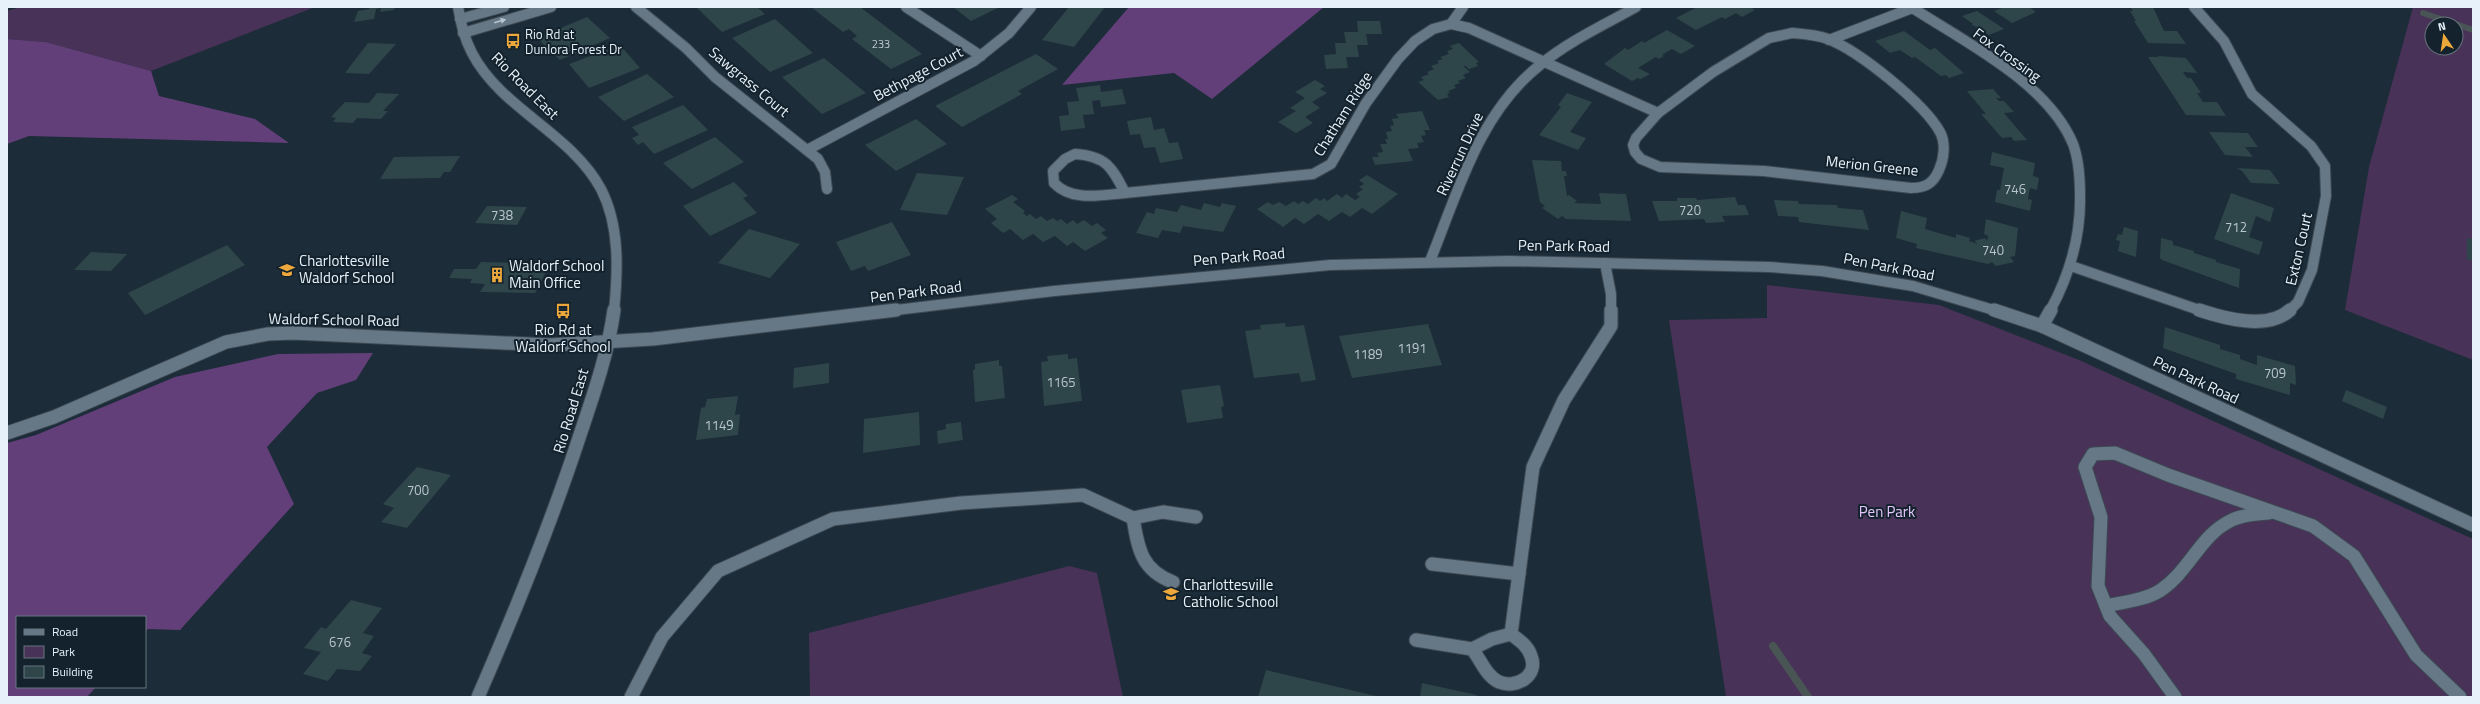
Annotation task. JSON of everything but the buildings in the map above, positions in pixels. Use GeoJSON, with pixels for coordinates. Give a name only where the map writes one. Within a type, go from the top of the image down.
{"type":"FeatureCollection","features":[{"type":"Feature","properties":{"kind":"street"},"geometry":{"type":"LineString","coordinates":[[459,13],[504,7]]}},
{"type":"Feature","properties":{"kind":"street"},"geometry":{"type":"LineString","coordinates":[[463,33],[551,7]]}},
{"type":"Feature","properties":{"kind":"street","name":"Sawgrass Court"},"geometry":{"type":"LineString","coordinates":[[636,7],[686,48],[715,77],[807,150],[822,164],[827,189]]}},
{"type":"Feature","properties":{"kind":"street"},"geometry":{"type":"LineString","coordinates":[[906,7],[981,56]]}},
{"type":"Feature","properties":{"kind":"street","name":"Bethpage Court"},"geometry":{"type":"LineString","coordinates":[[807,150],[981,56],[1009,33],[1031,7]]}},
{"type":"Feature","properties":{"kind":"street"},"geometry":{"type":"LineString","coordinates":[[1463,7],[1451,24],[1464,26],[1658,113]]}},
{"type":"Feature","properties":{"kind":"street","name":"Riverrun Drive"},"geometry":{"type":"LineString","coordinates":[[1430,261],[1481,138],[1509,95],[1544,62],[1636,7]]}},
{"type":"Feature","properties":{"kind":"street"},"geometry":{"type":"LineString","coordinates":[[1830,40],[1913,7]]}},
{"type":"Feature","properties":{"kind":"street","name":"Fox Crossing"},"geometry":{"type":"LineString","coordinates":[[1913,7],[2011,73],[2032,91],[2062,124],[2074,151],[2078,170],[2081,208],[2079,239],[2071,266],[2042,326]]}},
{"type":"Feature","properties":{"kind":"street","name":"Exton Court"},"geometry":{"type":"LineString","coordinates":[[2071,266],[2225,319],[2239,321],[2264,321],[2281,317],[2294,308],[2304,296],[2311,278],[2323,214],[2327,176],[2325,167],[2317,154],[2252,94],[2242,79],[2228,46],[2213,26],[2194,7]]}},
{"type":"Feature","properties":{"kind":"street","name":"Rio Road East"},"geometry":{"type":"LineString","coordinates":[[459,13],[463,33],[481,66],[577,158],[593,177],[604,198],[611,218],[616,253],[615,300],[608,342],[568,474],[514,614],[478,697]]}},
{"type":"Feature","properties":{"kind":"street","name":"Chatham Ridge"},"geometry":{"type":"LineString","coordinates":[[1125,193],[1313,174],[1325,170],[1331,164],[1376,88],[1400,58],[1433,27],[1451,24]]}},
{"type":"Feature","properties":{"kind":"street","name":"Merion Greene"},"geometry":{"type":"LineString","coordinates":[[1792,33],[1807,34],[1830,40],[1841,46],[1906,94],[1927,114],[1940,134],[1943,150],[1941,167],[1934,182],[1918,188],[1764,170],[1660,167],[1641,159],[1635,152],[1633,144],[1636,138],[1658,113],[1713,72],[1769,38],[1792,33]]}},
{"type":"Feature","properties":{"kind":"street"},"geometry":{"type":"LineString","coordinates":[[1075,154],[1088,154],[1100,157],[1112,167],[1125,193],[1080,196],[1067,193],[1057,187],[1051,179],[1051,173],[1055,165],[1075,154]]}},
{"type":"Feature","properties":{"kind":"street","name":"Pen Park Road"},"geometry":{"type":"LineString","coordinates":[[608,342],[1260,270],[1430,261],[1769,267],[1857,276],[1913,286],[1965,300],[2042,326],[2473,524]]}},
{"type":"Feature","properties":{"kind":"street"},"geometry":{"type":"LineString","coordinates":[[1511,634],[1533,467],[1564,400],[1611,326],[1611,294],[1605,263]]}},
{"type":"Feature","properties":{"kind":"street","name":"Waldorf School Road"},"geometry":{"type":"LineString","coordinates":[[7,433],[54,417],[226,342],[246,337],[293,333],[549,345],[608,342]]}},
{"type":"Feature","properties":{"kind":"street"},"geometry":{"type":"LineString","coordinates":[[2175,697],[2144,654],[2110,616],[2098,586],[2101,517],[2085,467],[2093,454],[2115,453],[2168,475],[2313,526],[2354,556],[2416,655],[2460,697]]}},
{"type":"Feature","properties":{"kind":"street"},"geometry":{"type":"LineString","coordinates":[[631,697],[662,637],[718,572],[833,519],[961,503],[1083,495],[1132,518],[1163,512],[1196,517]]}},
{"type":"Feature","properties":{"kind":"street"},"geometry":{"type":"LineString","coordinates":[[2106,606],[2160,591],[2173,581],[2214,531],[2232,519],[2256,513],[2276,513]]}},
{"type":"Feature","properties":{"kind":"street"},"geometry":{"type":"LineString","coordinates":[[1132,518],[1139,553],[1158,578],[1173,582]]}},
{"type":"Feature","properties":{"kind":"street"},"geometry":{"type":"LineString","coordinates":[[1432,564],[1519,574]]}},
{"type":"Feature","properties":{"kind":"street"},"geometry":{"type":"LineString","coordinates":[[1416,640],[1472,649],[1492,639],[1511,634],[1522,641],[1533,657],[1534,669],[1528,677],[1519,683],[1502,683],[1488,673],[1472,649]]}},
{"type":"Feature","properties":{"kind":"green space"},"geometry":{"type":"Polygon","coordinates":[[[21,7],[315,7],[151,71],[46,42],[7,39],[7,11],[21,7]]]}},
{"type":"Feature","properties":{"kind":"green space"},"geometry":{"type":"Polygon","coordinates":[[[2413,7],[2473,7],[2473,360],[2345,310],[2369,167],[2413,7]]]}},
{"type":"Feature","properties":{"kind":"green space","name":"Pen Park"},"geometry":{"type":"Polygon","coordinates":[[[1767,285],[1939,305],[2079,360],[2473,539],[2473,697],[1726,697],[1669,320],[1767,318],[1767,285]]]}},
{"type":"Feature","properties":{"kind":"green space"},"geometry":{"type":"Polygon","coordinates":[[[1069,566],[1097,573],[1123,697],[810,697],[809,633],[1069,566]]]}},
{"type":"Feature","properties":{"kind":"shaded area"},"geometry":{"type":"Polygon","coordinates":[[[1129,7],[1324,7],[1212,99],[1174,73],[1062,85],[1129,7]]]}},
{"type":"Feature","properties":{"kind":"shaded area"},"geometry":{"type":"Polygon","coordinates":[[[7,39],[46,42],[151,71],[159,96],[255,119],[289,143],[29,136],[7,144],[7,39]]]}},
{"type":"Feature","properties":{"kind":"shaded area"},"geometry":{"type":"Polygon","coordinates":[[[373,353],[356,380],[317,393],[267,447],[294,504],[180,630],[148,629],[146,631],[146,616],[16,616],[16,688],[95,688],[87,697],[7,697],[7,443],[36,435],[175,377],[278,354],[373,353]]]}},
{"type":"Feature","properties":{"kind":"waterway"},"geometry":{"type":"LineString","coordinates":[[2423,13],[2432,16]]}},
{"type":"Feature","properties":{"kind":"waterway"},"geometry":{"type":"LineString","coordinates":[[2464,27],[2473,30]]}},
{"type":"Feature","properties":{"kind":"waterway"},"geometry":{"type":"LineString","coordinates":[[1773,646],[1808,697]]}},
{"type":"Feature","properties":{"kind":"place","name":"Rio Rd at Dunlora Forest Dr"},"geometry":{"type":"Point","coordinates":[513,41]}},
{"type":"Feature","properties":{"kind":"place","name":"Charlottesville Waldorf School"},"geometry":{"type":"Point","coordinates":[287,270]}},
{"type":"Feature","properties":{"kind":"place","name":"Waldorf School Main Office"},"geometry":{"type":"Point","coordinates":[497,275]}},
{"type":"Feature","properties":{"kind":"place","name":"Rio Rd at Waldorf School"},"geometry":{"type":"Point","coordinates":[563,311]}},
{"type":"Feature","properties":{"kind":"place","name":"Charlottesville Catholic School"},"geometry":{"type":"Point","coordinates":[1171,594]}}]}
